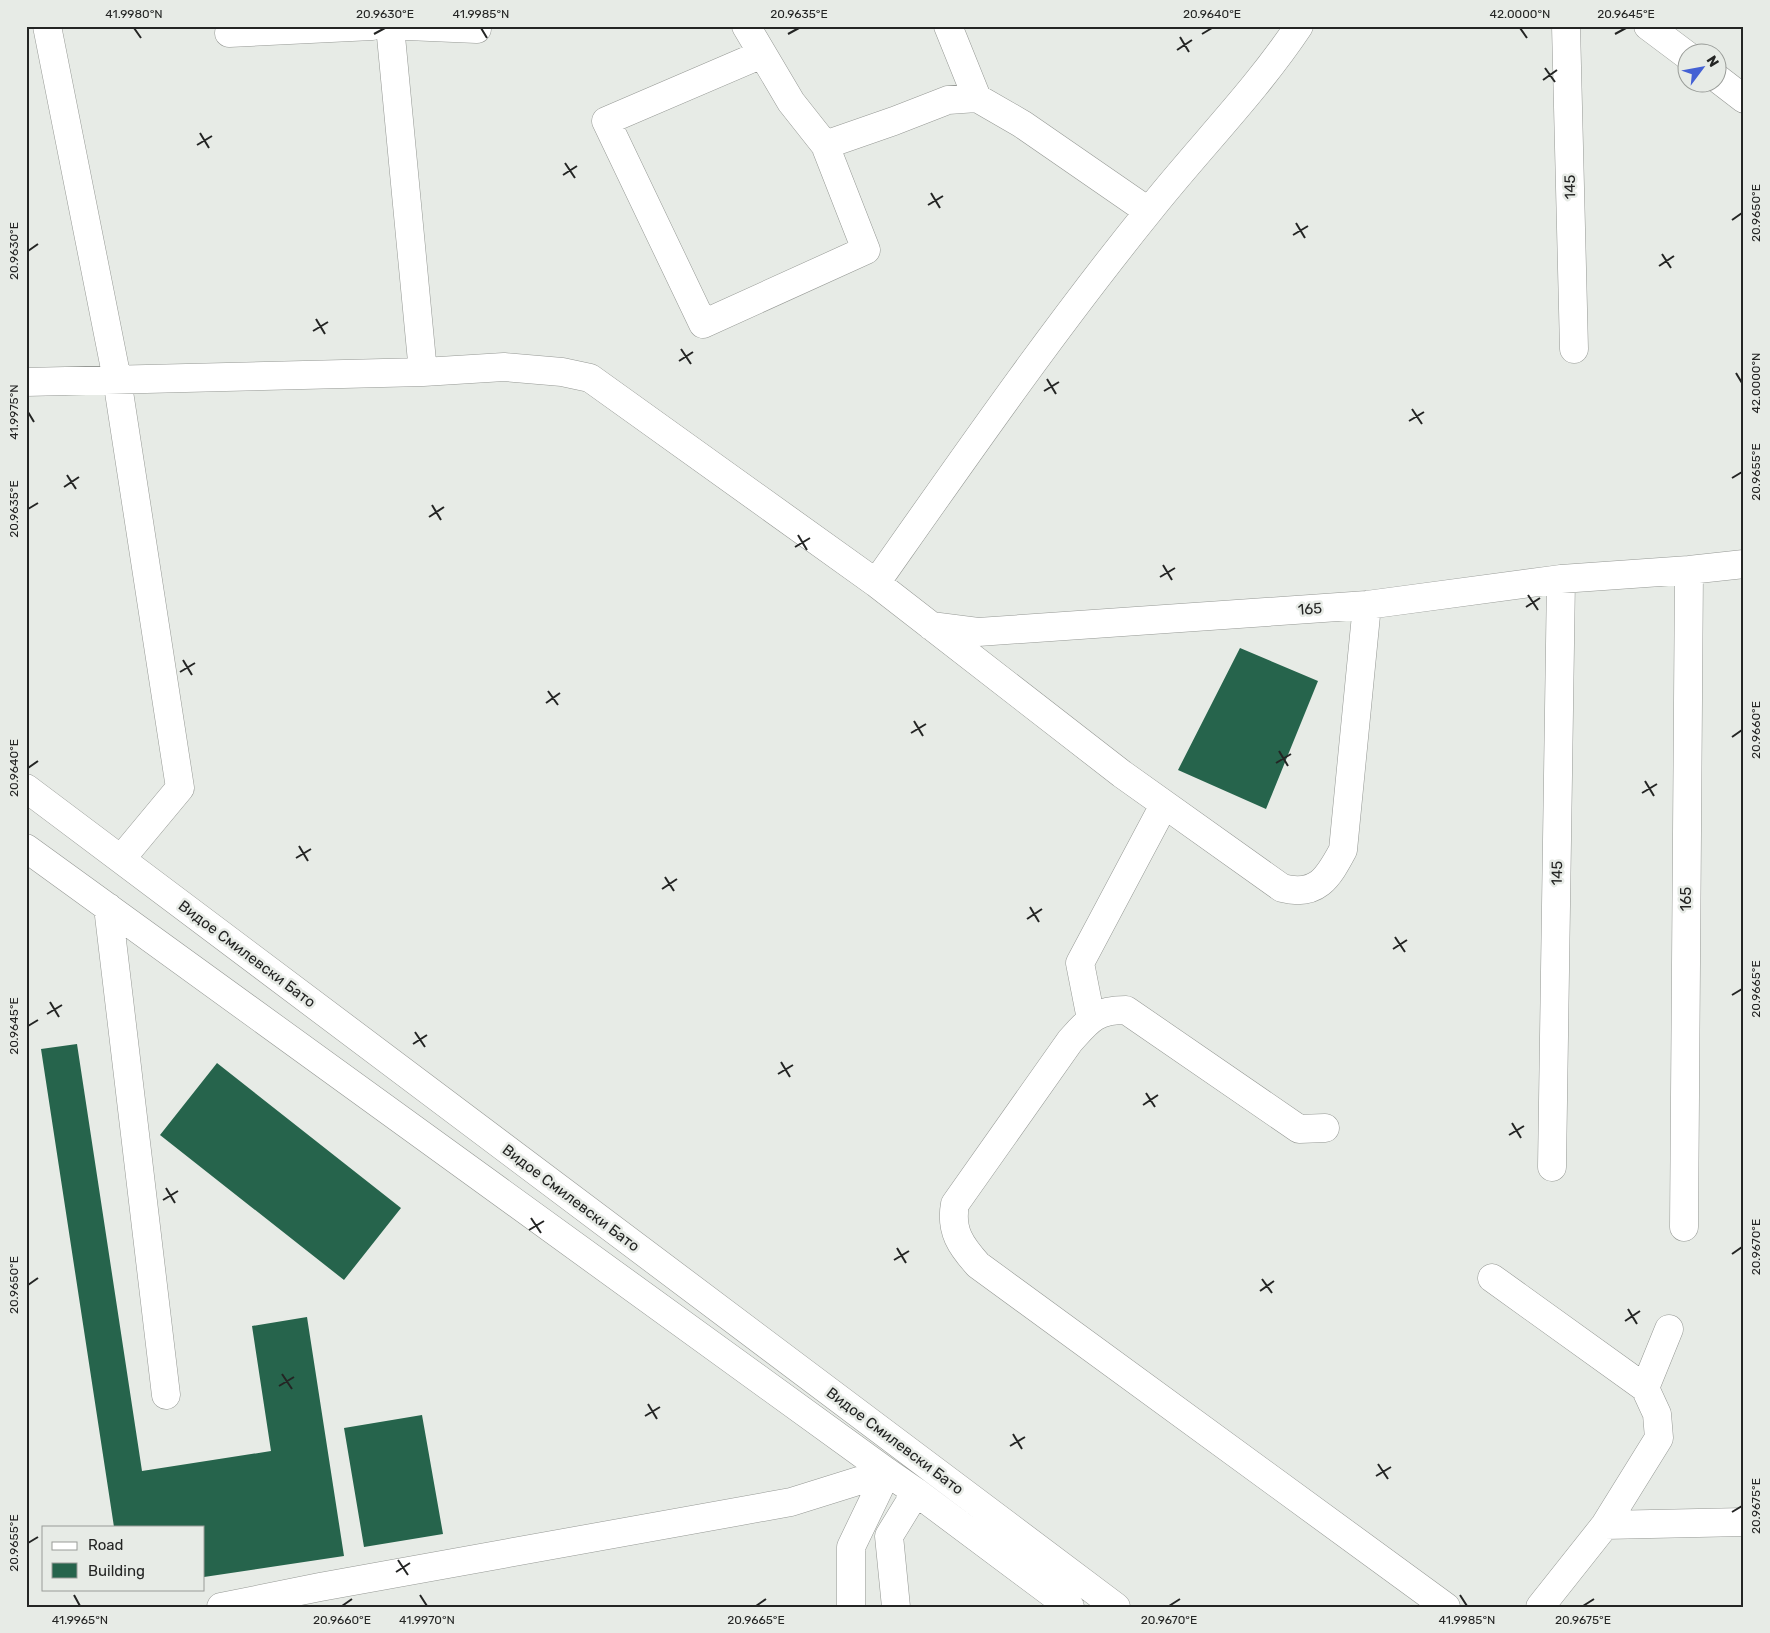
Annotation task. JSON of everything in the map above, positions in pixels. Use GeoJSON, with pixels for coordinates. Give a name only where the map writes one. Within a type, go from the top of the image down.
{"type":"FeatureCollection","features":[{"type":"Feature","properties":{"kind":"street"},"geometry":{"type":"LineString","coordinates":[[47,26],[116,379],[180,788],[121,860]]}},
{"type":"Feature","properties":{"kind":"street"},"geometry":{"type":"LineString","coordinates":[[229,33],[372,26]]}},
{"type":"Feature","properties":{"kind":"street"},"geometry":{"type":"LineString","coordinates":[[390,26],[422,372]]}},
{"type":"Feature","properties":{"kind":"street"},"geometry":{"type":"LineString","coordinates":[[407,26],[477,30]]}},
{"type":"Feature","properties":{"kind":"street"},"geometry":{"type":"LineString","coordinates":[[746,26],[791,102],[826,145],[866,250],[702,324],[606,121],[762,54]]}},
{"type":"Feature","properties":{"kind":"street"},"geometry":{"type":"LineString","coordinates":[[948,26],[977,98]]}},
{"type":"Feature","properties":{"kind":"street"},"geometry":{"type":"LineString","coordinates":[[876,583],[1016,385],[1148,211],[1277,59],[1299,26]]}},
{"type":"Feature","properties":{"kind":"street","name":"145"},"geometry":{"type":"LineString","coordinates":[[1566,26],[1574,349]]}},
{"type":"Feature","properties":{"kind":"street"},"geometry":{"type":"LineString","coordinates":[[1649,27],[1678,49]]}},
{"type":"Feature","properties":{"kind":"street"},"geometry":{"type":"LineString","coordinates":[[1728,87],[1744,99]]}},
{"type":"Feature","properties":{"kind":"street"},"geometry":{"type":"LineString","coordinates":[[826,145],[948,100],[977,98],[1022,124],[1148,211]]}},
{"type":"Feature","properties":{"kind":"street"},"geometry":{"type":"LineString","coordinates":[[26,382],[422,372],[504,367],[562,372],[590,378],[876,583],[1164,805],[1282,888],[1295,891],[1307,890],[1323,882],[1335,866],[1343,850],[1367,606]]}},
{"type":"Feature","properties":{"kind":"street","name":"165"},"geometry":{"type":"LineString","coordinates":[[931,626],[978,632],[1367,606],[1561,579],[1744,564]]}},
{"type":"Feature","properties":{"kind":"street","name":"165"},"geometry":{"type":"LineString","coordinates":[[1684,1227],[1689,570]]}},
{"type":"Feature","properties":{"kind":"street","name":"145"},"geometry":{"type":"LineString","coordinates":[[1552,1167],[1561,579]]}},
{"type":"Feature","properties":{"kind":"street","name":"Видое Смилевски Бато"},"geometry":{"type":"LineString","coordinates":[[26,788],[1116,1607]]}},
{"type":"Feature","properties":{"kind":"street"},"geometry":{"type":"LineString","coordinates":[[1091,1018],[1080,963],[1164,805]]}},
{"type":"Feature","properties":{"kind":"street","name":"Видое Смилевски Бато"},"geometry":{"type":"LineString","coordinates":[[26,848],[916,1492],[1070,1607]]}},
{"type":"Feature","properties":{"kind":"street"},"geometry":{"type":"LineString","coordinates":[[108,907],[166,1395]]}},
{"type":"Feature","properties":{"kind":"street"},"geometry":{"type":"LineString","coordinates":[[1326,1128],[1299,1129],[1126,1010],[1110,1010],[1091,1018],[1070,1041],[955,1204],[952,1219],[964,1249],[978,1265],[1446,1607]]}},
{"type":"Feature","properties":{"kind":"street"},"geometry":{"type":"LineString","coordinates":[[1492,1278],[1645,1388],[1657,1414],[1660,1438],[1605,1525],[1540,1607]]}},
{"type":"Feature","properties":{"kind":"street"},"geometry":{"type":"LineString","coordinates":[[1645,1388],[1669,1329]]}},
{"type":"Feature","properties":{"kind":"street"},"geometry":{"type":"LineString","coordinates":[[221,1607],[320,1587],[791,1502],[887,1472]]}},
{"type":"Feature","properties":{"kind":"street"},"geometry":{"type":"LineString","coordinates":[[851,1607],[851,1547],[887,1472]]}},
{"type":"Feature","properties":{"kind":"street"},"geometry":{"type":"LineString","coordinates":[[896,1607],[889,1536],[916,1492]]}},
{"type":"Feature","properties":{"kind":"street"},"geometry":{"type":"LineString","coordinates":[[1605,1525],[1744,1522]]}},
{"type":"Feature","properties":{"kind":"building"},"geometry":{"type":"Polygon","coordinates":[[[1240,648],[1318,681],[1266,809],[1178,770],[1240,648]]]}},
{"type":"Feature","properties":{"kind":"building"},"geometry":{"type":"Polygon","coordinates":[[[77,1044],[142,1471],[271,1451],[252,1326],[307,1317],[344,1556],[205,1577],[205,1526],[114,1526],[41,1049],[77,1044]]]}},
{"type":"Feature","properties":{"kind":"building"},"geometry":{"type":"Polygon","coordinates":[[[217,1063],[401,1208],[344,1280],[160,1135],[217,1063]]]}},
{"type":"Feature","properties":{"kind":"building"},"geometry":{"type":"Polygon","coordinates":[[[422,1415],[443,1534],[364,1547],[344,1428],[422,1415]]]}}]}
